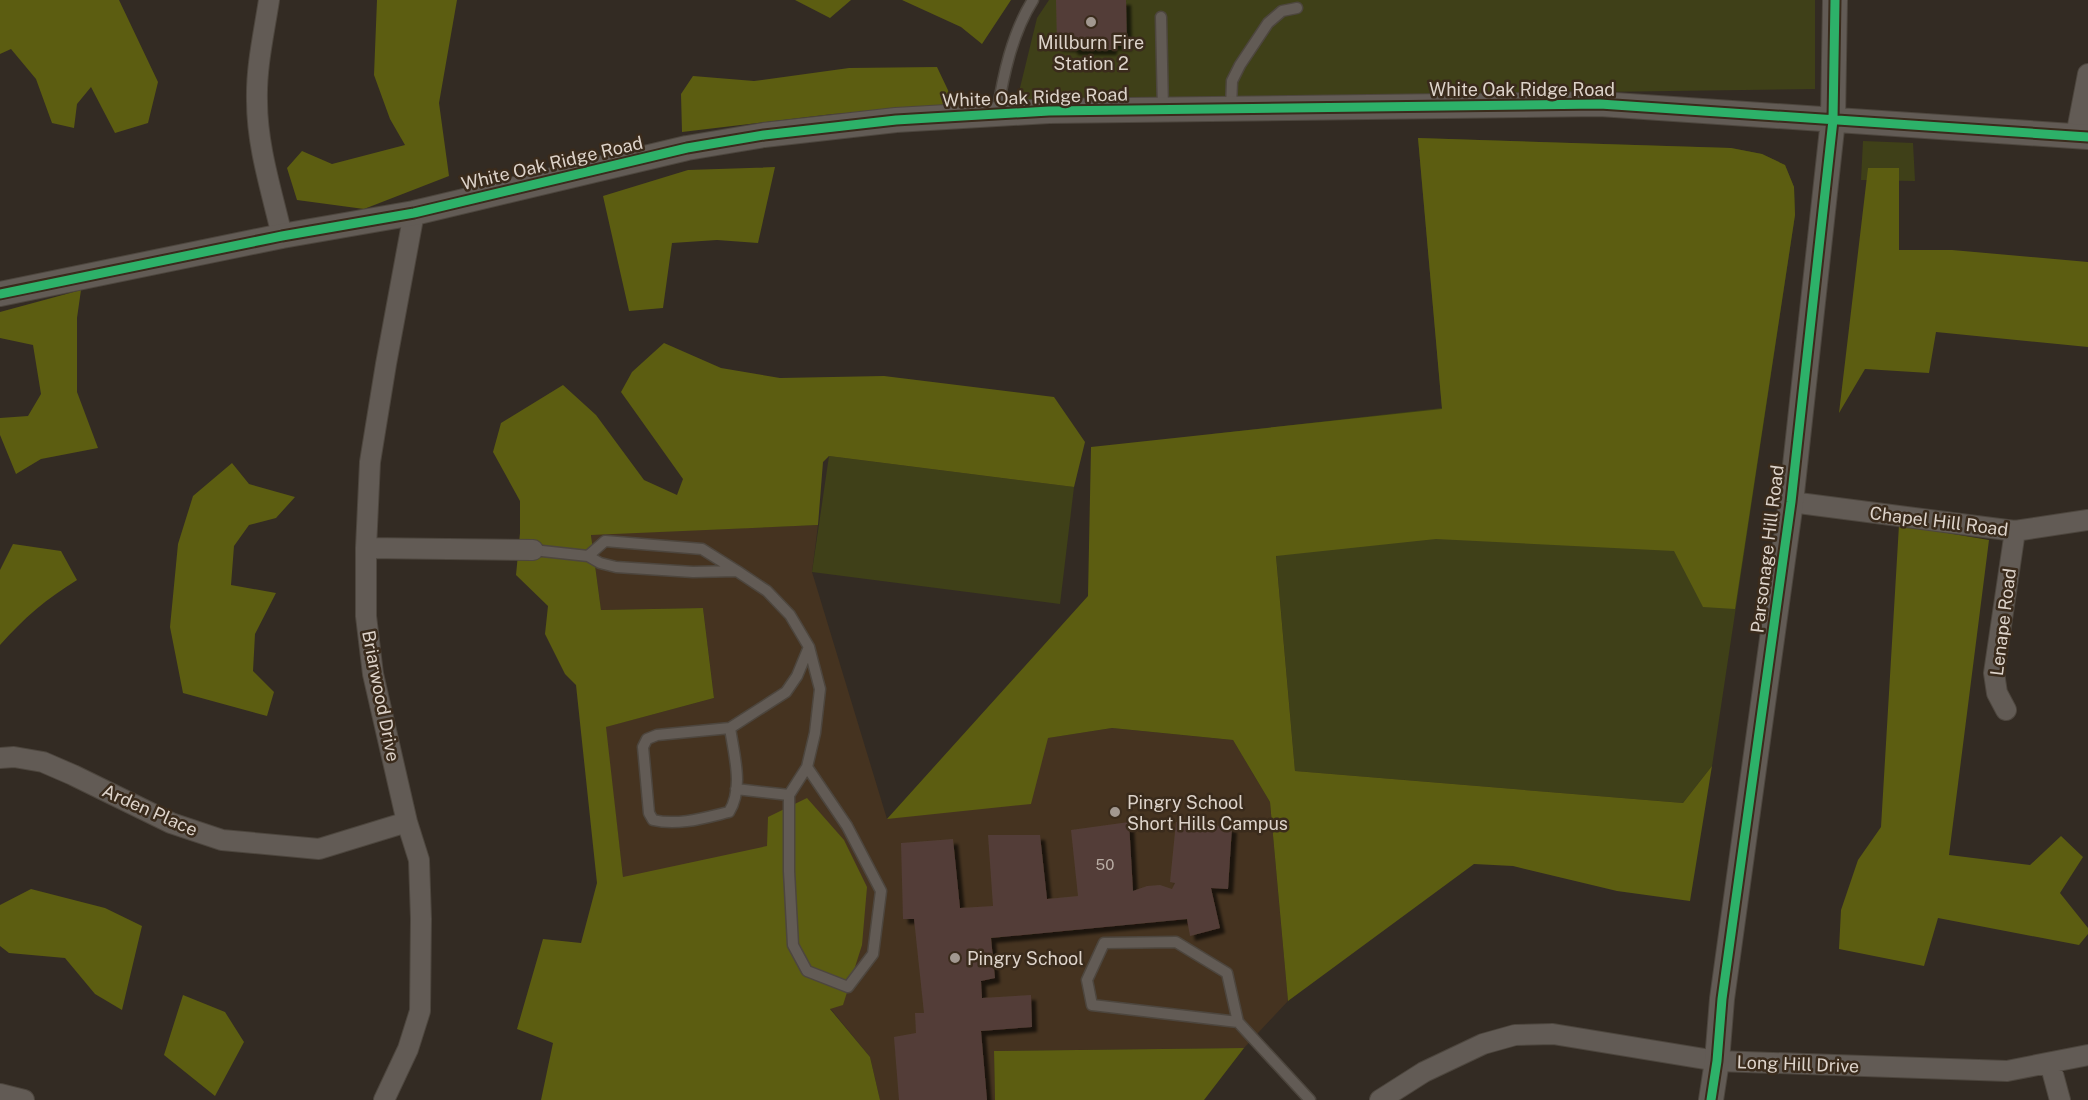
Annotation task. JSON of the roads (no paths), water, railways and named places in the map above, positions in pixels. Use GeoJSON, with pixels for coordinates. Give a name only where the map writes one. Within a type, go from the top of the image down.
{"type":"FeatureCollection","features":[{"type":"Feature","properties":{"kind":"street"},"geometry":{"type":"LineString","coordinates":[[269,0],[257,99],[260,139],[282,236]]}},
{"type":"Feature","properties":{"kind":"street","name":"Parsonage Hill Road"},"geometry":{"type":"LineString","coordinates":[[1711,1100],[1722,999],[1791,502],[1833,120],[1836,0]]}},
{"type":"Feature","properties":{"kind":"street"},"geometry":{"type":"LineString","coordinates":[[2082,137],[2088,74]]}},
{"type":"Feature","properties":{"kind":"street","name":"White Oak Ridge Road"},"geometry":{"type":"LineString","coordinates":[[0,294],[282,236],[414,213],[687,148],[764,135],[896,120],[997,114],[1163,110],[1600,104],[2082,137]]}},
{"type":"Feature","properties":{"kind":"street","name":"Briarwood Drive"},"geometry":{"type":"LineString","coordinates":[[384,1100],[408,1049],[420,1011],[421,919],[419,860],[407,822],[373,674],[366,616],[366,548],[370,462],[414,213]]}},
{"type":"Feature","properties":{"kind":"street","name":"Chapel Hill Road"},"geometry":{"type":"LineString","coordinates":[[1791,502],[2015,531],[2088,520]]}},
{"type":"Feature","properties":{"kind":"street","name":"Lenape Road"},"geometry":{"type":"LineString","coordinates":[[2006,710],[1997,693],[1994,673],[2015,531]]}},
{"type":"Feature","properties":{"kind":"street"},"geometry":{"type":"LineString","coordinates":[[366,548],[533,550]]}},
{"type":"Feature","properties":{"kind":"street","name":"Arden Place"},"geometry":{"type":"LineString","coordinates":[[0,758],[14,757],[43,762],[171,823],[222,840],[319,849],[407,822]]}},
{"type":"Feature","properties":{"kind":"street","name":"Long Hill Drive"},"geometry":{"type":"LineString","coordinates":[[1380,1100],[1424,1072],[1483,1044],[1515,1035],[1553,1034],[1717,1061],[2007,1071],[2088,1055]]}},
{"type":"Feature","properties":{"kind":"street"},"geometry":{"type":"LineString","coordinates":[[2050,1063],[2060,1100]]}},
{"type":"Feature","properties":{"kind":"street"},"geometry":{"type":"LineString","coordinates":[[0,1094],[24,1100]]}},
{"type":"Feature","properties":{"kind":"lane"},"geometry":{"type":"LineString","coordinates":[[997,114],[1002,82],[1011,50],[1033,0]]}},
{"type":"Feature","properties":{"kind":"lane"},"geometry":{"type":"LineString","coordinates":[[1231,109],[1232,81],[1240,65],[1268,23],[1282,11],[1297,8]]}},
{"type":"Feature","properties":{"kind":"lane"},"geometry":{"type":"LineString","coordinates":[[1161,17],[1163,110]]}},
{"type":"Feature","properties":{"kind":"lane"},"geometry":{"type":"LineString","coordinates":[[588,556],[604,541],[702,549],[767,591],[790,615],[809,648],[820,689],[815,733],[807,767],[789,795],[789,871],[793,945],[807,970],[848,987],[873,954],[881,891],[847,826],[807,767]]}},
{"type":"Feature","properties":{"kind":"lane"},"geometry":{"type":"LineString","coordinates":[[533,550],[588,556],[600,563],[616,567],[693,572],[737,571]]}},
{"type":"Feature","properties":{"kind":"lane"},"geometry":{"type":"LineString","coordinates":[[730,728],[737,778],[736,801],[729,812],[668,823],[653,820],[649,813],[643,747],[646,739],[657,735],[730,728],[786,692],[797,676],[809,648]]}},
{"type":"Feature","properties":{"kind":"lane"},"geometry":{"type":"LineString","coordinates":[[736,789],[789,795]]}},
{"type":"Feature","properties":{"kind":"lane"},"geometry":{"type":"LineString","coordinates":[[1238,1022],[1092,1005],[1087,980],[1104,944],[1176,942],[1227,973],[1238,1022],[1310,1100]]}},
{"type":"Feature","properties":{"kind":"place","name":"Millburn Fire Station 2"},"geometry":{"type":"Point","coordinates":[1091,22]}},
{"type":"Feature","properties":{"kind":"place","name":"Pingry School Short Hills Campus"},"geometry":{"type":"Point","coordinates":[1115,812]}},
{"type":"Feature","properties":{"kind":"place","name":"Pingry School"},"geometry":{"type":"Point","coordinates":[955,958]}}]}
